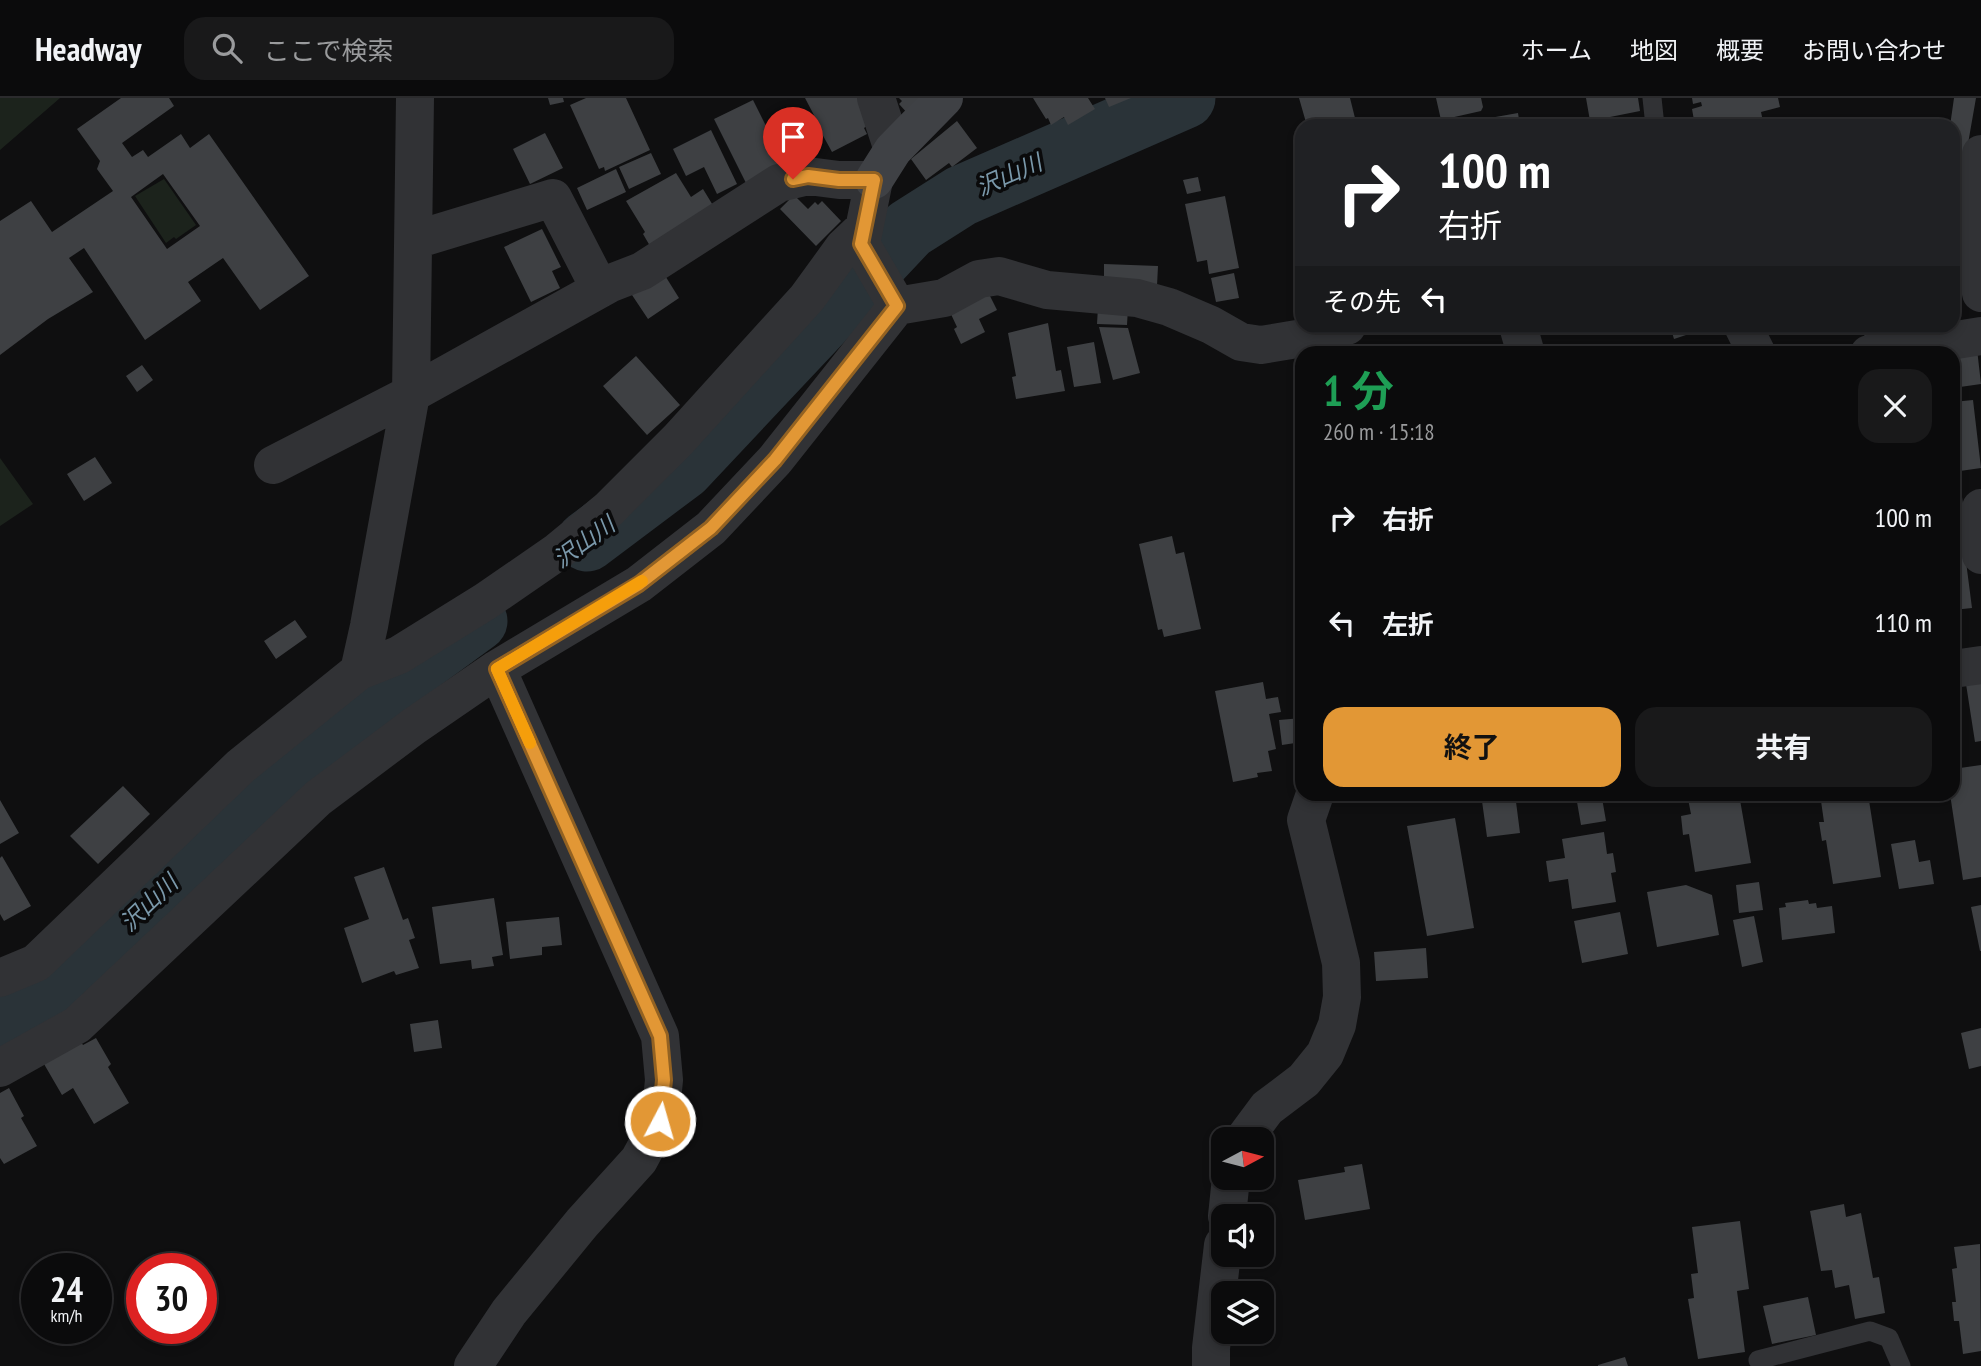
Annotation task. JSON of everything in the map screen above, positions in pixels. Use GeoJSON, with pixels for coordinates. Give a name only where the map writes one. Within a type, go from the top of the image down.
{"type":"FeatureCollection","features":[{"type":"Feature","properties":{"kind":"main road"},"geometry":{"type":"LineString","coordinates":[[883,165],[944,98]]}},
{"type":"Feature","properties":{"kind":"street"},"geometry":{"type":"LineString","coordinates":[[359,671],[411,394],[415,98]]}},
{"type":"Feature","properties":{"kind":"street"},"geometry":{"type":"LineString","coordinates":[[876,98],[883,165],[862,237],[890,293]]}},
{"type":"Feature","properties":{"kind":"street"},"geometry":{"type":"LineString","coordinates":[[1981,154],[1969,217],[1981,293]]}},
{"type":"Feature","properties":{"kind":"street"},"geometry":{"type":"LineString","coordinates":[[273,465],[411,394],[600,289],[642,271],[779,183],[808,176],[839,180],[883,165]]}},
{"type":"Feature","properties":{"kind":"street"},"geometry":{"type":"LineString","coordinates":[[415,240],[553,198],[600,289]]}},
{"type":"Feature","properties":{"kind":"street"},"geometry":{"type":"LineString","coordinates":[[0,978],[36,963],[241,766],[359,671],[399,655],[486,601],[557,552],[609,509],[687,430],[807,298],[844,247],[862,237]]}},
{"type":"Feature","properties":{"kind":"street"},"geometry":{"type":"LineString","coordinates":[[890,293],[944,298],[979,279],[999,276],[1046,290],[1137,298],[1169,307],[1241,342],[1261,345],[1320,333]]}},
{"type":"Feature","properties":{"kind":"street"},"geometry":{"type":"LineString","coordinates":[[0,1068],[77,1025],[318,798],[414,726],[497,669],[639,584],[711,528],[775,460],[890,293]]}},
{"type":"Feature","properties":{"kind":"street"},"geometry":{"type":"LineString","coordinates":[[1919,346],[1981,336]]}},
{"type":"Feature","properties":{"kind":"street"},"geometry":{"type":"LineString","coordinates":[[1981,508],[1977,520],[1981,555]]}},
{"type":"Feature","properties":{"kind":"street"},"geometry":{"type":"LineString","coordinates":[[1960,668],[1981,665]]}},
{"type":"Feature","properties":{"kind":"street"},"geometry":{"type":"LineString","coordinates":[[473,1366],[509,1312],[582,1223],[639,1160],[660,1121],[664,1080],[660,1036],[497,669]]}},
{"type":"Feature","properties":{"kind":"street"},"geometry":{"type":"LineString","coordinates":[[1253,1127],[1268,1108],[1304,1080],[1318,1063],[1325,1054],[1337,1025],[1342,997],[1340,963],[1306,820],[1313,801]]}},
{"type":"Feature","properties":{"kind":"street"},"geometry":{"type":"LineString","coordinates":[[1211,1366],[1220,1267]]}},
{"type":"Feature","properties":{"kind":"lane"},"geometry":{"type":"LineString","coordinates":[[1651,98],[1654,119]]}},
{"type":"Feature","properties":{"kind":"lane"},"geometry":{"type":"LineString","coordinates":[[1758,1360],[1870,1331],[1889,1338],[1901,1366]]}},
{"type":"Feature","properties":{"kind":"shaded area"},"geometry":{"type":"Polygon","coordinates":[[[0,98],[60,98],[0,150],[0,98]]]}},
{"type":"Feature","properties":{"kind":"shaded area"},"geometry":{"type":"Polygon","coordinates":[[[164,179],[196,225],[166,243],[135,196],[164,179]]]}},
{"type":"Feature","properties":{"kind":"shaded area"},"geometry":{"type":"Polygon","coordinates":[[[0,458],[33,504],[0,526],[0,458]]]}},
{"type":"Feature","properties":{"kind":"building"},"geometry":{"type":"Polygon","coordinates":[[[121,98],[169,98],[174,106],[122,143],[132,157],[143,150],[148,157],[181,134],[190,148],[209,134],[309,276],[260,310],[223,258],[188,282],[201,301],[145,340],[84,248],[69,258],[93,292],[48,319],[0,355],[0,221],[31,201],[52,232],[113,191],[97,169],[100,161],[77,129],[121,98]],[[163,174],[131,197],[167,249],[200,226],[163,174]]]}},
{"type":"Feature","properties":{"kind":"building"},"geometry":{"type":"Polygon","coordinates":[[[548,98],[563,98],[564,102],[550,105],[548,98]]]}},
{"type":"Feature","properties":{"kind":"building"},"geometry":{"type":"Polygon","coordinates":[[[586,98],[626,98],[650,150],[605,171],[604,167],[599,169],[570,105],[586,98]]]}},
{"type":"Feature","properties":{"kind":"building"},"geometry":{"type":"Polygon","coordinates":[[[805,98],[861,98],[871,123],[864,128],[867,134],[832,152],[812,122],[816,119],[805,98]]]}},
{"type":"Feature","properties":{"kind":"building"},"geometry":{"type":"Polygon","coordinates":[[[899,98],[925,98],[909,115],[899,104],[902,101],[899,98]]]}},
{"type":"Feature","properties":{"kind":"building"},"geometry":{"type":"Polygon","coordinates":[[[1033,98],[1088,98],[1095,109],[1068,125],[1064,117],[1051,125],[1033,98]]]}},
{"type":"Feature","properties":{"kind":"building"},"geometry":{"type":"Polygon","coordinates":[[[1105,98],[1131,98],[1109,107],[1105,98]]]}},
{"type":"Feature","properties":{"kind":"building"},"geometry":{"type":"Polygon","coordinates":[[[1299,98],[1350,98],[1355,119],[1305,119],[1299,98]]]}},
{"type":"Feature","properties":{"kind":"building"},"geometry":{"type":"Polygon","coordinates":[[[1436,98],[1481,98],[1481,111],[1441,119],[1436,98]]]}},
{"type":"Feature","properties":{"kind":"building"},"geometry":{"type":"Polygon","coordinates":[[[1586,98],[1638,98],[1640,111],[1590,119],[1586,98]]]}},
{"type":"Feature","properties":{"kind":"building"},"geometry":{"type":"Polygon","coordinates":[[[1692,98],[1778,98],[1780,107],[1761,112],[1762,119],[1694,119],[1692,109],[1702,106],[1701,102],[1693,104],[1692,98]]]}},
{"type":"Feature","properties":{"kind":"building"},"geometry":{"type":"Polygon","coordinates":[[[1954,98],[1976,98],[1966,155],[1960,154],[1960,119],[1951,119],[1954,98]]]}},
{"type":"Feature","properties":{"kind":"building"},"geometry":{"type":"Polygon","coordinates":[[[753,100],[785,164],[746,183],[714,119],[753,100]]]}},
{"type":"Feature","properties":{"kind":"building"},"geometry":{"type":"Polygon","coordinates":[[[1518,113],[1519,119],[1484,119],[1518,113]]]}},
{"type":"Feature","properties":{"kind":"building"},"geometry":{"type":"Polygon","coordinates":[[[957,121],[977,148],[952,167],[949,163],[926,180],[911,159],[957,121]]]}},
{"type":"Feature","properties":{"kind":"building"},"geometry":{"type":"Polygon","coordinates":[[[711,130],[737,184],[717,194],[704,167],[686,176],[673,149],[711,130]]]}},
{"type":"Feature","properties":{"kind":"building"},"geometry":{"type":"Polygon","coordinates":[[[545,133],[563,168],[530,184],[513,149],[545,133]]]}},
{"type":"Feature","properties":{"kind":"building"},"geometry":{"type":"Polygon","coordinates":[[[651,153],[661,174],[629,189],[619,167],[651,153]]]}},
{"type":"Feature","properties":{"kind":"building"},"geometry":{"type":"Polygon","coordinates":[[[616,169],[626,192],[587,210],[577,188],[616,169]]]}},
{"type":"Feature","properties":{"kind":"building"},"geometry":{"type":"Polygon","coordinates":[[[676,173],[691,197],[703,189],[714,207],[650,246],[643,234],[645,232],[626,201],[676,173]]]}},
{"type":"Feature","properties":{"kind":"building"},"geometry":{"type":"Polygon","coordinates":[[[1198,177],[1201,191],[1187,194],[1183,180],[1198,177]]]}},
{"type":"Feature","properties":{"kind":"building"},"geometry":{"type":"Polygon","coordinates":[[[794,195],[808,209],[815,202],[818,205],[822,201],[841,221],[816,246],[780,209],[794,195]]]}},
{"type":"Feature","properties":{"kind":"building"},"geometry":{"type":"Polygon","coordinates":[[[1225,196],[1239,268],[1209,274],[1207,260],[1197,262],[1185,204],[1225,196]]]}},
{"type":"Feature","properties":{"kind":"building"},"geometry":{"type":"Polygon","coordinates":[[[542,229],[561,267],[552,271],[560,288],[531,302],[504,247],[542,229]]]}},
{"type":"Feature","properties":{"kind":"building"},"geometry":{"type":"Polygon","coordinates":[[[1104,264],[1158,266],[1157,286],[1104,283],[1104,264]]]}},
{"type":"Feature","properties":{"kind":"building"},"geometry":{"type":"Polygon","coordinates":[[[1234,273],[1239,298],[1216,302],[1211,278],[1234,273]]]}},
{"type":"Feature","properties":{"kind":"building"},"geometry":{"type":"Polygon","coordinates":[[[664,274],[679,298],[648,319],[632,295],[664,274]]]}},
{"type":"Feature","properties":{"kind":"building"},"geometry":{"type":"Polygon","coordinates":[[[987,290],[997,310],[979,319],[985,332],[961,344],[949,310],[987,290]]]}},
{"type":"Feature","properties":{"kind":"building"},"geometry":{"type":"Polygon","coordinates":[[[1098,307],[1128,308],[1127,325],[1097,324],[1098,307]]]}},
{"type":"Feature","properties":{"kind":"building"},"geometry":{"type":"Polygon","coordinates":[[[1048,323],[1056,371],[1061,370],[1065,391],[1016,399],[1012,377],[1016,376],[1008,333],[1048,323]]]}},
{"type":"Feature","properties":{"kind":"building"},"geometry":{"type":"Polygon","coordinates":[[[1099,327],[1128,328],[1140,373],[1113,380],[1099,327]]]}},
{"type":"Feature","properties":{"kind":"building"},"geometry":{"type":"Polygon","coordinates":[[[1672,333],[1692,333],[1674,339],[1672,333]]]}},
{"type":"Feature","properties":{"kind":"building"},"geometry":{"type":"Polygon","coordinates":[[[1864,333],[1894,333],[1894,335],[1865,339],[1864,333]]]}},
{"type":"Feature","properties":{"kind":"building"},"geometry":{"type":"Polygon","coordinates":[[[1094,342],[1101,383],[1074,387],[1067,347],[1094,342]]]}},
{"type":"Feature","properties":{"kind":"building"},"geometry":{"type":"Polygon","coordinates":[[[1977,349],[1981,384],[1960,387],[1960,351],[1977,349]]]}},
{"type":"Feature","properties":{"kind":"building"},"geometry":{"type":"Polygon","coordinates":[[[636,356],[680,405],[647,435],[603,386],[636,356]]]}},
{"type":"Feature","properties":{"kind":"building"},"geometry":{"type":"Polygon","coordinates":[[[142,365],[153,380],[137,392],[126,376],[142,365]]]}},
{"type":"Feature","properties":{"kind":"building"},"geometry":{"type":"Polygon","coordinates":[[[1973,400],[1981,468],[1960,471],[1960,401],[1973,400]]]}},
{"type":"Feature","properties":{"kind":"building"},"geometry":{"type":"Polygon","coordinates":[[[95,457],[112,483],[84,501],[67,474],[95,457]]]}},
{"type":"Feature","properties":{"kind":"building"},"geometry":{"type":"Polygon","coordinates":[[[1960,488],[1965,523],[1961,523],[1972,608],[1960,609],[1960,488]]]}},
{"type":"Feature","properties":{"kind":"building"},"geometry":{"type":"Polygon","coordinates":[[[1172,536],[1176,554],[1184,552],[1201,629],[1164,637],[1162,629],[1158,630],[1139,544],[1172,536]]]}},
{"type":"Feature","properties":{"kind":"building"},"geometry":{"type":"Polygon","coordinates":[[[295,620],[307,637],[276,659],[264,641],[295,620]]]}},
{"type":"Feature","properties":{"kind":"building"},"geometry":{"type":"Polygon","coordinates":[[[1263,682],[1266,699],[1278,697],[1281,712],[1269,714],[1276,749],[1268,751],[1272,771],[1257,773],[1258,777],[1233,782],[1215,691],[1263,682]]]}},
{"type":"Feature","properties":{"kind":"building"},"geometry":{"type":"Polygon","coordinates":[[[1981,682],[1981,741],[1975,742],[1966,684],[1981,682]]]}},
{"type":"Feature","properties":{"kind":"building"},"geometry":{"type":"Polygon","coordinates":[[[1295,719],[1295,743],[1282,745],[1279,720],[1295,719]]]}},
{"type":"Feature","properties":{"kind":"building"},"geometry":{"type":"Polygon","coordinates":[[[1981,765],[1981,877],[1963,880],[1951,801],[1960,801],[1960,768],[1981,765]]]}},
{"type":"Feature","properties":{"kind":"building"},"geometry":{"type":"Polygon","coordinates":[[[123,786],[150,814],[98,864],[70,836],[123,786]]]}},
{"type":"Feature","properties":{"kind":"building"},"geometry":{"type":"Polygon","coordinates":[[[0,800],[19,833],[0,844],[0,800]]]}},
{"type":"Feature","properties":{"kind":"building"},"geometry":{"type":"Polygon","coordinates":[[[1482,801],[1516,801],[1520,833],[1487,837],[1482,801]]]}},
{"type":"Feature","properties":{"kind":"building"},"geometry":{"type":"Polygon","coordinates":[[[1603,801],[1606,821],[1581,825],[1577,802],[1603,801]]]}},
{"type":"Feature","properties":{"kind":"building"},"geometry":{"type":"Polygon","coordinates":[[[1688,801],[1740,801],[1751,863],[1695,872],[1689,834],[1683,835],[1681,816],[1691,814],[1688,801]]]}},
{"type":"Feature","properties":{"kind":"building"},"geometry":{"type":"Polygon","coordinates":[[[1821,801],[1869,801],[1881,877],[1833,884],[1826,840],[1822,841],[1819,822],[1824,822],[1821,801]]]}},
{"type":"Feature","properties":{"kind":"building"},"geometry":{"type":"Polygon","coordinates":[[[1455,818],[1474,928],[1427,936],[1407,826],[1455,818]]]}},
{"type":"Feature","properties":{"kind":"building"},"geometry":{"type":"Polygon","coordinates":[[[1604,832],[1607,854],[1613,853],[1616,872],[1611,873],[1616,902],[1572,909],[1568,879],[1549,882],[1546,861],[1565,858],[1562,839],[1604,832]]]}},
{"type":"Feature","properties":{"kind":"building"},"geometry":{"type":"Polygon","coordinates":[[[1915,840],[1919,862],[1930,860],[1934,884],[1899,889],[1891,844],[1915,840]]]}},
{"type":"Feature","properties":{"kind":"building"},"geometry":{"type":"Polygon","coordinates":[[[2,856],[31,906],[4,921],[0,914],[2,856]]]}},
{"type":"Feature","properties":{"kind":"building"},"geometry":{"type":"Polygon","coordinates":[[[384,867],[403,920],[408,918],[415,938],[409,940],[419,968],[396,975],[394,971],[362,983],[344,928],[369,919],[354,877],[384,867]]]}},
{"type":"Feature","properties":{"kind":"building"},"geometry":{"type":"Polygon","coordinates":[[[1759,882],[1763,910],[1739,913],[1736,885],[1759,882]]]}},
{"type":"Feature","properties":{"kind":"building"},"geometry":{"type":"Polygon","coordinates":[[[1686,885],[1712,895],[1719,935],[1657,947],[1647,892],[1686,885]]]}},
{"type":"Feature","properties":{"kind":"building"},"geometry":{"type":"Polygon","coordinates":[[[494,898],[503,955],[492,957],[494,966],[472,969],[471,960],[440,964],[432,907],[494,898]]]}},
{"type":"Feature","properties":{"kind":"building"},"geometry":{"type":"Polygon","coordinates":[[[1808,900],[1809,904],[1816,903],[1817,908],[1832,906],[1835,933],[1782,940],[1779,908],[1786,907],[1785,903],[1808,900]]]}},
{"type":"Feature","properties":{"kind":"building"},"geometry":{"type":"Polygon","coordinates":[[[1981,905],[1981,951],[1980,951],[1971,907],[1981,905]]]}},
{"type":"Feature","properties":{"kind":"building"},"geometry":{"type":"Polygon","coordinates":[[[1620,912],[1628,954],[1582,963],[1574,921],[1620,912]]]}},
{"type":"Feature","properties":{"kind":"building"},"geometry":{"type":"Polygon","coordinates":[[[1754,916],[1763,962],[1742,967],[1733,920],[1754,916]]]}},
{"type":"Feature","properties":{"kind":"building"},"geometry":{"type":"Polygon","coordinates":[[[559,917],[562,945],[542,947],[542,955],[510,959],[506,922],[559,917]]]}},
{"type":"Feature","properties":{"kind":"building"},"geometry":{"type":"Polygon","coordinates":[[[1426,948],[1428,978],[1376,981],[1374,952],[1426,948]]]}},
{"type":"Feature","properties":{"kind":"building"},"geometry":{"type":"Polygon","coordinates":[[[438,1020],[442,1048],[414,1052],[410,1024],[438,1020]]]}},
{"type":"Feature","properties":{"kind":"building"},"geometry":{"type":"Polygon","coordinates":[[[1981,1028],[1981,1066],[1969,1069],[1961,1033],[1981,1028]]]}},
{"type":"Feature","properties":{"kind":"building"},"geometry":{"type":"Polygon","coordinates":[[[96,1038],[111,1064],[108,1067],[129,1103],[94,1124],[73,1088],[62,1095],[44,1064],[81,1042],[83,1045],[96,1038]]]}},
{"type":"Feature","properties":{"kind":"building"},"geometry":{"type":"Polygon","coordinates":[[[9,1088],[24,1116],[21,1118],[37,1146],[4,1164],[0,1158],[0,1093],[9,1088]]]}},
{"type":"Feature","properties":{"kind":"building"},"geometry":{"type":"Polygon","coordinates":[[[1362,1164],[1370,1209],[1305,1220],[1298,1180],[1345,1172],[1344,1167],[1362,1164]]]}},
{"type":"Feature","properties":{"kind":"building"},"geometry":{"type":"Polygon","coordinates":[[[1844,1204],[1846,1217],[1861,1213],[1873,1278],[1879,1277],[1885,1313],[1855,1319],[1849,1285],[1835,1288],[1832,1270],[1821,1271],[1810,1211],[1844,1204]]]}},
{"type":"Feature","properties":{"kind":"building"},"geometry":{"type":"Polygon","coordinates":[[[1740,1221],[1749,1289],[1737,1291],[1745,1352],[1698,1359],[1688,1299],[1694,1298],[1691,1274],[1698,1273],[1692,1227],[1740,1221]]]}},
{"type":"Feature","properties":{"kind":"building"},"geometry":{"type":"Polygon","coordinates":[[[1980,1244],[1981,1351],[1963,1354],[1959,1321],[1954,1321],[1952,1302],[1956,1302],[1952,1269],[1957,1268],[1954,1247],[1980,1244]]]}},
{"type":"Feature","properties":{"kind":"building"},"geometry":{"type":"Polygon","coordinates":[[[1808,1297],[1816,1335],[1772,1344],[1763,1306],[1808,1297]]]}},
{"type":"Feature","properties":{"kind":"building"},"geometry":{"type":"Polygon","coordinates":[[[1625,1357],[1628,1366],[1598,1366],[1598,1365],[1625,1357]]]}},
{"type":"Feature","properties":{"kind":"waterway","name":"沢山川"},"geometry":{"type":"LineString","coordinates":[[587,541],[683,469],[909,229],[961,196],[1185,98]]}},
{"type":"Feature","properties":{"kind":"waterway","name":"沢山川"},"geometry":{"type":"LineString","coordinates":[[0,1022],[57,991],[287,770],[380,692],[477,621]]}},
{"type":"Feature","properties":{"kind":"slow traffic"},"geometry":{"type":"LineString","coordinates":[[530,743],[497,669],[642,581]]}},
{"type":"Feature","properties":{"kind":"route"},"geometry":{"type":"LineString","coordinates":[[660,1121],[664,1080],[660,1036],[497,669],[639,584],[711,528],[775,460],[897,306],[861,244],[874,180],[839,180],[808,176],[793,179]]}}]}
